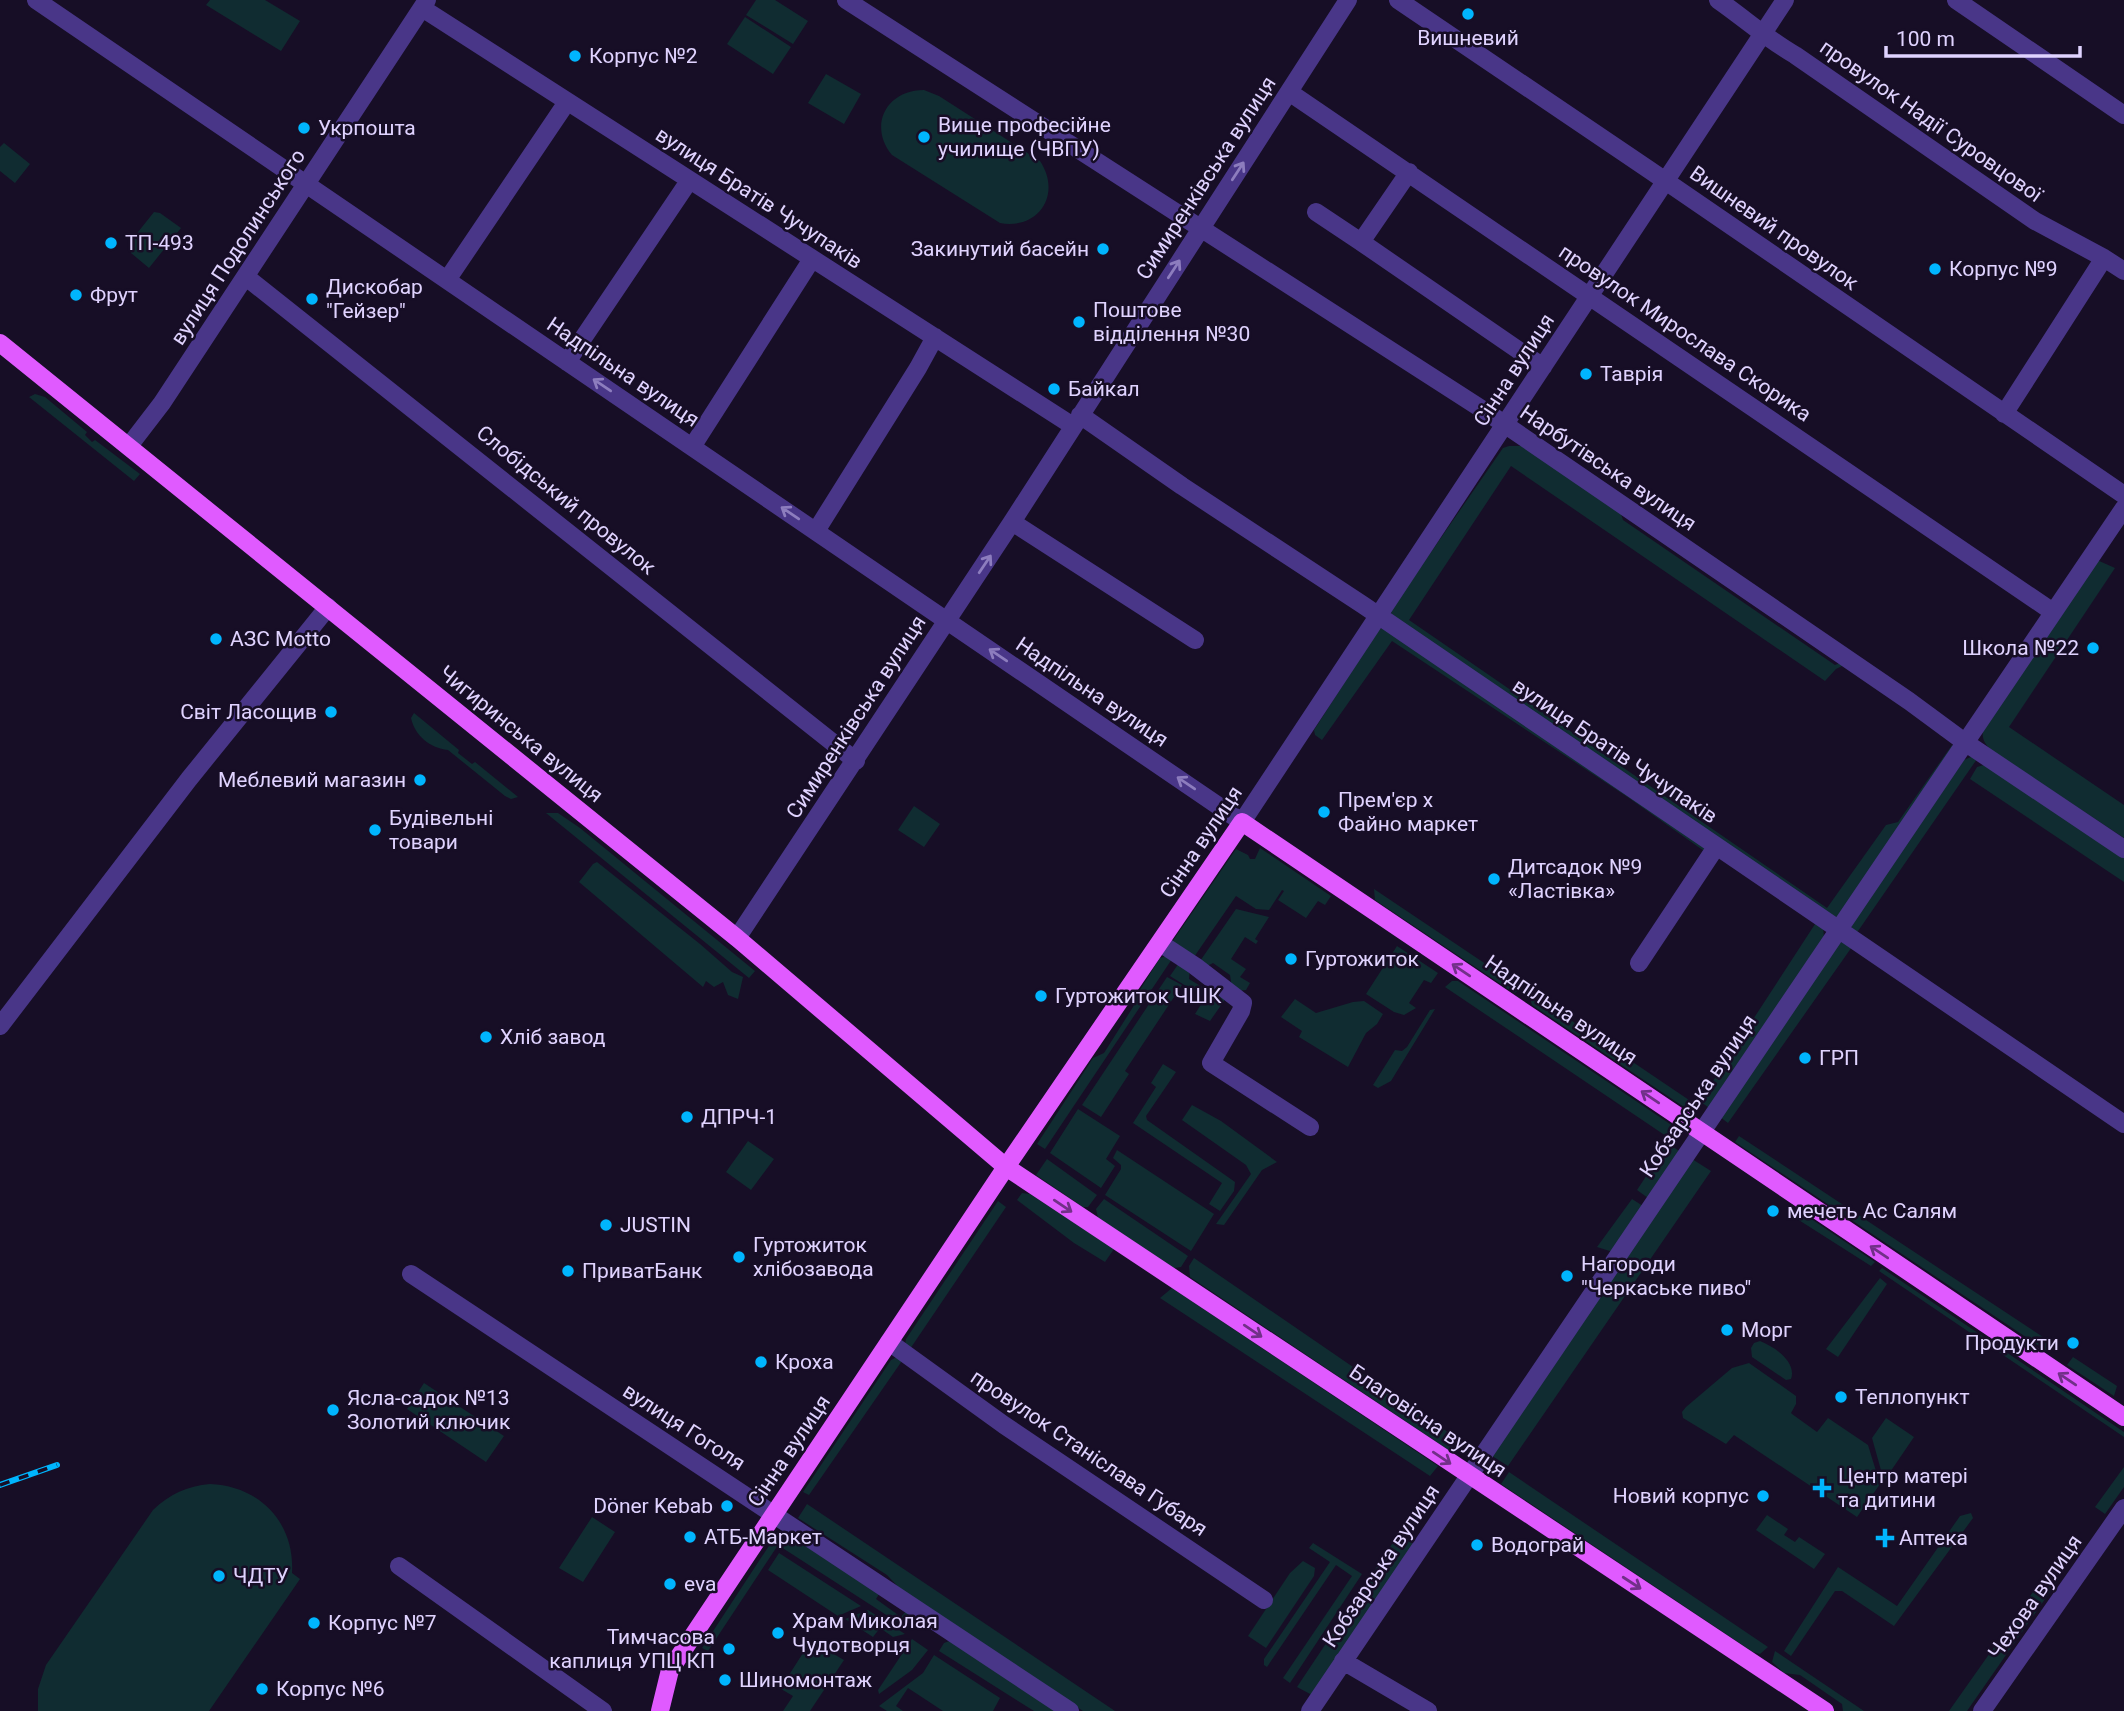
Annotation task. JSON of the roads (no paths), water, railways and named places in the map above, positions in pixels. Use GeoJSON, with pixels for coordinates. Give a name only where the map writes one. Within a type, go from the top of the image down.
{"type":"FeatureCollection","features":[{"type":"Feature","properties":{"kind":"main road","name":"Чигиринська вулиця"},"geometry":{"type":"LineString","coordinates":[[0,343],[737,938],[1006,1167]]}},
{"type":"Feature","properties":{"kind":"main road","name":"Сінна вулиця"},"geometry":{"type":"LineString","coordinates":[[660,1711],[670,1670],[1006,1167],[1242,822]]}},
{"type":"Feature","properties":{"kind":"main road","name":"Надпільна вулиця"},"geometry":{"type":"LineString","coordinates":[[1242,822],[2124,1417]]}},
{"type":"Feature","properties":{"kind":"main road","name":"Благовісна вулиця"},"geometry":{"type":"LineString","coordinates":[[1006,1167],[1825,1711]]}},
{"type":"Feature","properties":{"kind":"street","name":"Надпільна вулиця"},"geometry":{"type":"LineString","coordinates":[[36,0],[1242,822]]}},
{"type":"Feature","properties":{"kind":"street","name":"Нарбутівська вулиця"},"geometry":{"type":"LineString","coordinates":[[846,0],[1504,425],[2124,849]]}},
{"type":"Feature","properties":{"kind":"street","name":"Симиренківська вулиця"},"geometry":{"type":"LineString","coordinates":[[737,938],[1012,522],[1348,0]]}},
{"type":"Feature","properties":{"kind":"street","name":"Вишневий провулок"},"geometry":{"type":"LineString","coordinates":[[1398,0],[2124,495]]}},
{"type":"Feature","properties":{"kind":"street","name":"провулок Надії Суровцової"},"geometry":{"type":"LineString","coordinates":[[1718,0],[1762,35],[2035,221],[2124,271]]}},
{"type":"Feature","properties":{"kind":"street","name":"Сінна вулиця"},"geometry":{"type":"LineString","coordinates":[[1242,822],[1785,0]]}},
{"type":"Feature","properties":{"kind":"street"},"geometry":{"type":"LineString","coordinates":[[1956,0],[2124,115]]}},
{"type":"Feature","properties":{"kind":"street","name":"вулиця Подолинського"},"geometry":{"type":"LineString","coordinates":[[129,446],[162,404],[424,4]]}},
{"type":"Feature","properties":{"kind":"street","name":"вулиця Братів Чучупаків"},"geometry":{"type":"LineString","coordinates":[[424,4],[688,181],[935,337],[1076,421],[1378,616],[2124,1124]]}},
{"type":"Feature","properties":{"kind":"street","name":"провулок Мирослава Скорика"},"geometry":{"type":"LineString","coordinates":[[1289,92],[2053,612]]}},
{"type":"Feature","properties":{"kind":"street"},"geometry":{"type":"LineString","coordinates":[[447,280],[567,102]]}},
{"type":"Feature","properties":{"kind":"street"},"geometry":{"type":"LineString","coordinates":[[1361,242],[1409,172]]}},
{"type":"Feature","properties":{"kind":"street"},"geometry":{"type":"LineString","coordinates":[[567,362],[688,181]]}},
{"type":"Feature","properties":{"kind":"street"},"geometry":{"type":"LineString","coordinates":[[1316,212],[1543,367]]}},
{"type":"Feature","properties":{"kind":"street"},"geometry":{"type":"LineString","coordinates":[[2004,414],[2104,258]]}},
{"type":"Feature","properties":{"kind":"street"},"geometry":{"type":"LineString","coordinates":[[692,447],[811,259]]}},
{"type":"Feature","properties":{"kind":"street","name":"Слобідський провулок"},"geometry":{"type":"LineString","coordinates":[[246,277],[856,761]]}},
{"type":"Feature","properties":{"kind":"street"},"geometry":{"type":"LineString","coordinates":[[816,531],[935,337]]}},
{"type":"Feature","properties":{"kind":"street","name":"Кобзарська вулиця"},"geometry":{"type":"LineString","coordinates":[[1310,1711],[2124,508]]}},
{"type":"Feature","properties":{"kind":"street"},"geometry":{"type":"LineString","coordinates":[[1012,522],[1195,640]]}},
{"type":"Feature","properties":{"kind":"street"},"geometry":{"type":"LineString","coordinates":[[0,1026],[189,779],[328,607]]}},
{"type":"Feature","properties":{"kind":"street"},"geometry":{"type":"LineString","coordinates":[[1639,963],[1716,847]]}},
{"type":"Feature","properties":{"kind":"street"},"geometry":{"type":"LineString","coordinates":[[1160,943],[1243,1003],[1241,1012],[1211,1063],[1310,1127]]}},
{"type":"Feature","properties":{"kind":"street","name":"вулиця Гоголя"},"geometry":{"type":"LineString","coordinates":[[411,1274],[1070,1711]]}},
{"type":"Feature","properties":{"kind":"street","name":"провулок Станіслава Губаря"},"geometry":{"type":"LineString","coordinates":[[889,1342],[1004,1425],[1264,1600]]}},
{"type":"Feature","properties":{"kind":"street","name":"Чехова вулиця"},"geometry":{"type":"LineString","coordinates":[[1982,1711],[2124,1508]]}},
{"type":"Feature","properties":{"kind":"street"},"geometry":{"type":"LineString","coordinates":[[399,1566],[603,1711]]}},
{"type":"Feature","properties":{"kind":"street"},"geometry":{"type":"LineString","coordinates":[[1343,1661],[1428,1711]]}},
{"type":"Feature","properties":{"kind":"railway"},"geometry":{"type":"LineString","coordinates":[[0,1485],[57,1465]]}},
{"type":"Feature","properties":{"kind":"place","name":"Вишневий"},"geometry":{"type":"Point","coordinates":[1468,14]}},
{"type":"Feature","properties":{"kind":"place","name":"Корпус №2"},"geometry":{"type":"Point","coordinates":[575,56]}},
{"type":"Feature","properties":{"kind":"place","name":"Укрпошта"},"geometry":{"type":"Point","coordinates":[304,128]}},
{"type":"Feature","properties":{"kind":"place","name":"Вище професійне училище (ЧВПУ)"},"geometry":{"type":"Point","coordinates":[924,137]}},
{"type":"Feature","properties":{"kind":"place","name":"ТП-493"},"geometry":{"type":"Point","coordinates":[111,243]}},
{"type":"Feature","properties":{"kind":"place","name":"Закинутий басейн"},"geometry":{"type":"Point","coordinates":[1103,249]}},
{"type":"Feature","properties":{"kind":"place","name":"Корпус №9"},"geometry":{"type":"Point","coordinates":[1935,269]}},
{"type":"Feature","properties":{"kind":"place","name":"Фрут"},"geometry":{"type":"Point","coordinates":[76,295]}},
{"type":"Feature","properties":{"kind":"place","name":"Дискобар \"Гейзер\""},"geometry":{"type":"Point","coordinates":[312,299]}},
{"type":"Feature","properties":{"kind":"place","name":"Поштове відділення №30"},"geometry":{"type":"Point","coordinates":[1079,322]}},
{"type":"Feature","properties":{"kind":"place","name":"Таврія"},"geometry":{"type":"Point","coordinates":[1586,374]}},
{"type":"Feature","properties":{"kind":"place","name":"Байкал"},"geometry":{"type":"Point","coordinates":[1054,389]}},
{"type":"Feature","properties":{"kind":"place","name":"АЗС Motto"},"geometry":{"type":"Point","coordinates":[216,639]}},
{"type":"Feature","properties":{"kind":"place","name":"Школа №22"},"geometry":{"type":"Point","coordinates":[2093,648]}},
{"type":"Feature","properties":{"kind":"place","name":"Світ Ласощив"},"geometry":{"type":"Point","coordinates":[331,712]}},
{"type":"Feature","properties":{"kind":"place","name":"Меблевий магазин"},"geometry":{"type":"Point","coordinates":[420,780]}},
{"type":"Feature","properties":{"kind":"place","name":"Прем'єр х Файно маркет"},"geometry":{"type":"Point","coordinates":[1324,812]}},
{"type":"Feature","properties":{"kind":"place","name":"Будівельні товари"},"geometry":{"type":"Point","coordinates":[375,830]}},
{"type":"Feature","properties":{"kind":"place","name":"Дитсадок №9 «Ластівка»"},"geometry":{"type":"Point","coordinates":[1494,879]}},
{"type":"Feature","properties":{"kind":"place","name":"Гуртожиток"},"geometry":{"type":"Point","coordinates":[1291,959]}},
{"type":"Feature","properties":{"kind":"place","name":"Гуртожиток ЧШК"},"geometry":{"type":"Point","coordinates":[1041,996]}},
{"type":"Feature","properties":{"kind":"place","name":"Хліб завод"},"geometry":{"type":"Point","coordinates":[486,1037]}},
{"type":"Feature","properties":{"kind":"place","name":"ГРП"},"geometry":{"type":"Point","coordinates":[1805,1058]}},
{"type":"Feature","properties":{"kind":"place","name":"ДПРЧ-1"},"geometry":{"type":"Point","coordinates":[687,1117]}},
{"type":"Feature","properties":{"kind":"place","name":"мечеть Ас Салям"},"geometry":{"type":"Point","coordinates":[1773,1211]}},
{"type":"Feature","properties":{"kind":"place","name":"JUSTIN"},"geometry":{"type":"Point","coordinates":[606,1225]}},
{"type":"Feature","properties":{"kind":"place","name":"Гуртожиток хлібозавода"},"geometry":{"type":"Point","coordinates":[739,1257]}},
{"type":"Feature","properties":{"kind":"place","name":"ПриватБанк"},"geometry":{"type":"Point","coordinates":[568,1271]}},
{"type":"Feature","properties":{"kind":"place","name":"Нагороди \"Черкаське пиво\""},"geometry":{"type":"Point","coordinates":[1567,1276]}},
{"type":"Feature","properties":{"kind":"place","name":"Морг"},"geometry":{"type":"Point","coordinates":[1727,1330]}},
{"type":"Feature","properties":{"kind":"place","name":"Продукти"},"geometry":{"type":"Point","coordinates":[2073,1343]}},
{"type":"Feature","properties":{"kind":"place","name":"Кроха"},"geometry":{"type":"Point","coordinates":[761,1362]}},
{"type":"Feature","properties":{"kind":"place","name":"Теплопункт"},"geometry":{"type":"Point","coordinates":[1841,1397]}},
{"type":"Feature","properties":{"kind":"place","name":"Ясла-садок №13 Золотий ключик"},"geometry":{"type":"Point","coordinates":[333,1410]}},
{"type":"Feature","properties":{"kind":"place","name":"Центр матері та дитини"},"geometry":{"type":"Point","coordinates":[1822,1488]}},
{"type":"Feature","properties":{"kind":"place","name":"Новий корпус"},"geometry":{"type":"Point","coordinates":[1763,1496]}},
{"type":"Feature","properties":{"kind":"place","name":"Döner Kebab"},"geometry":{"type":"Point","coordinates":[727,1506]}},
{"type":"Feature","properties":{"kind":"place","name":"АТБ-Маркет"},"geometry":{"type":"Point","coordinates":[690,1537]}},
{"type":"Feature","properties":{"kind":"place","name":"Аптека"},"geometry":{"type":"Point","coordinates":[1885,1538]}},
{"type":"Feature","properties":{"kind":"place","name":"Водограй"},"geometry":{"type":"Point","coordinates":[1477,1545]}},
{"type":"Feature","properties":{"kind":"place","name":"ЧДТУ"},"geometry":{"type":"Point","coordinates":[219,1576]}},
{"type":"Feature","properties":{"kind":"place","name":"eva"},"geometry":{"type":"Point","coordinates":[670,1584]}},
{"type":"Feature","properties":{"kind":"place","name":"Корпус №7"},"geometry":{"type":"Point","coordinates":[314,1623]}},
{"type":"Feature","properties":{"kind":"place","name":"Храм Миколая Чудотворця"},"geometry":{"type":"Point","coordinates":[778,1633]}},
{"type":"Feature","properties":{"kind":"place","name":"Тимчасова каплиця УПЦ КП"},"geometry":{"type":"Point","coordinates":[729,1649]}},
{"type":"Feature","properties":{"kind":"place","name":"Шиномонтаж"},"geometry":{"type":"Point","coordinates":[725,1680]}},
{"type":"Feature","properties":{"kind":"place","name":"Корпус №6"},"geometry":{"type":"Point","coordinates":[262,1689]}}]}
